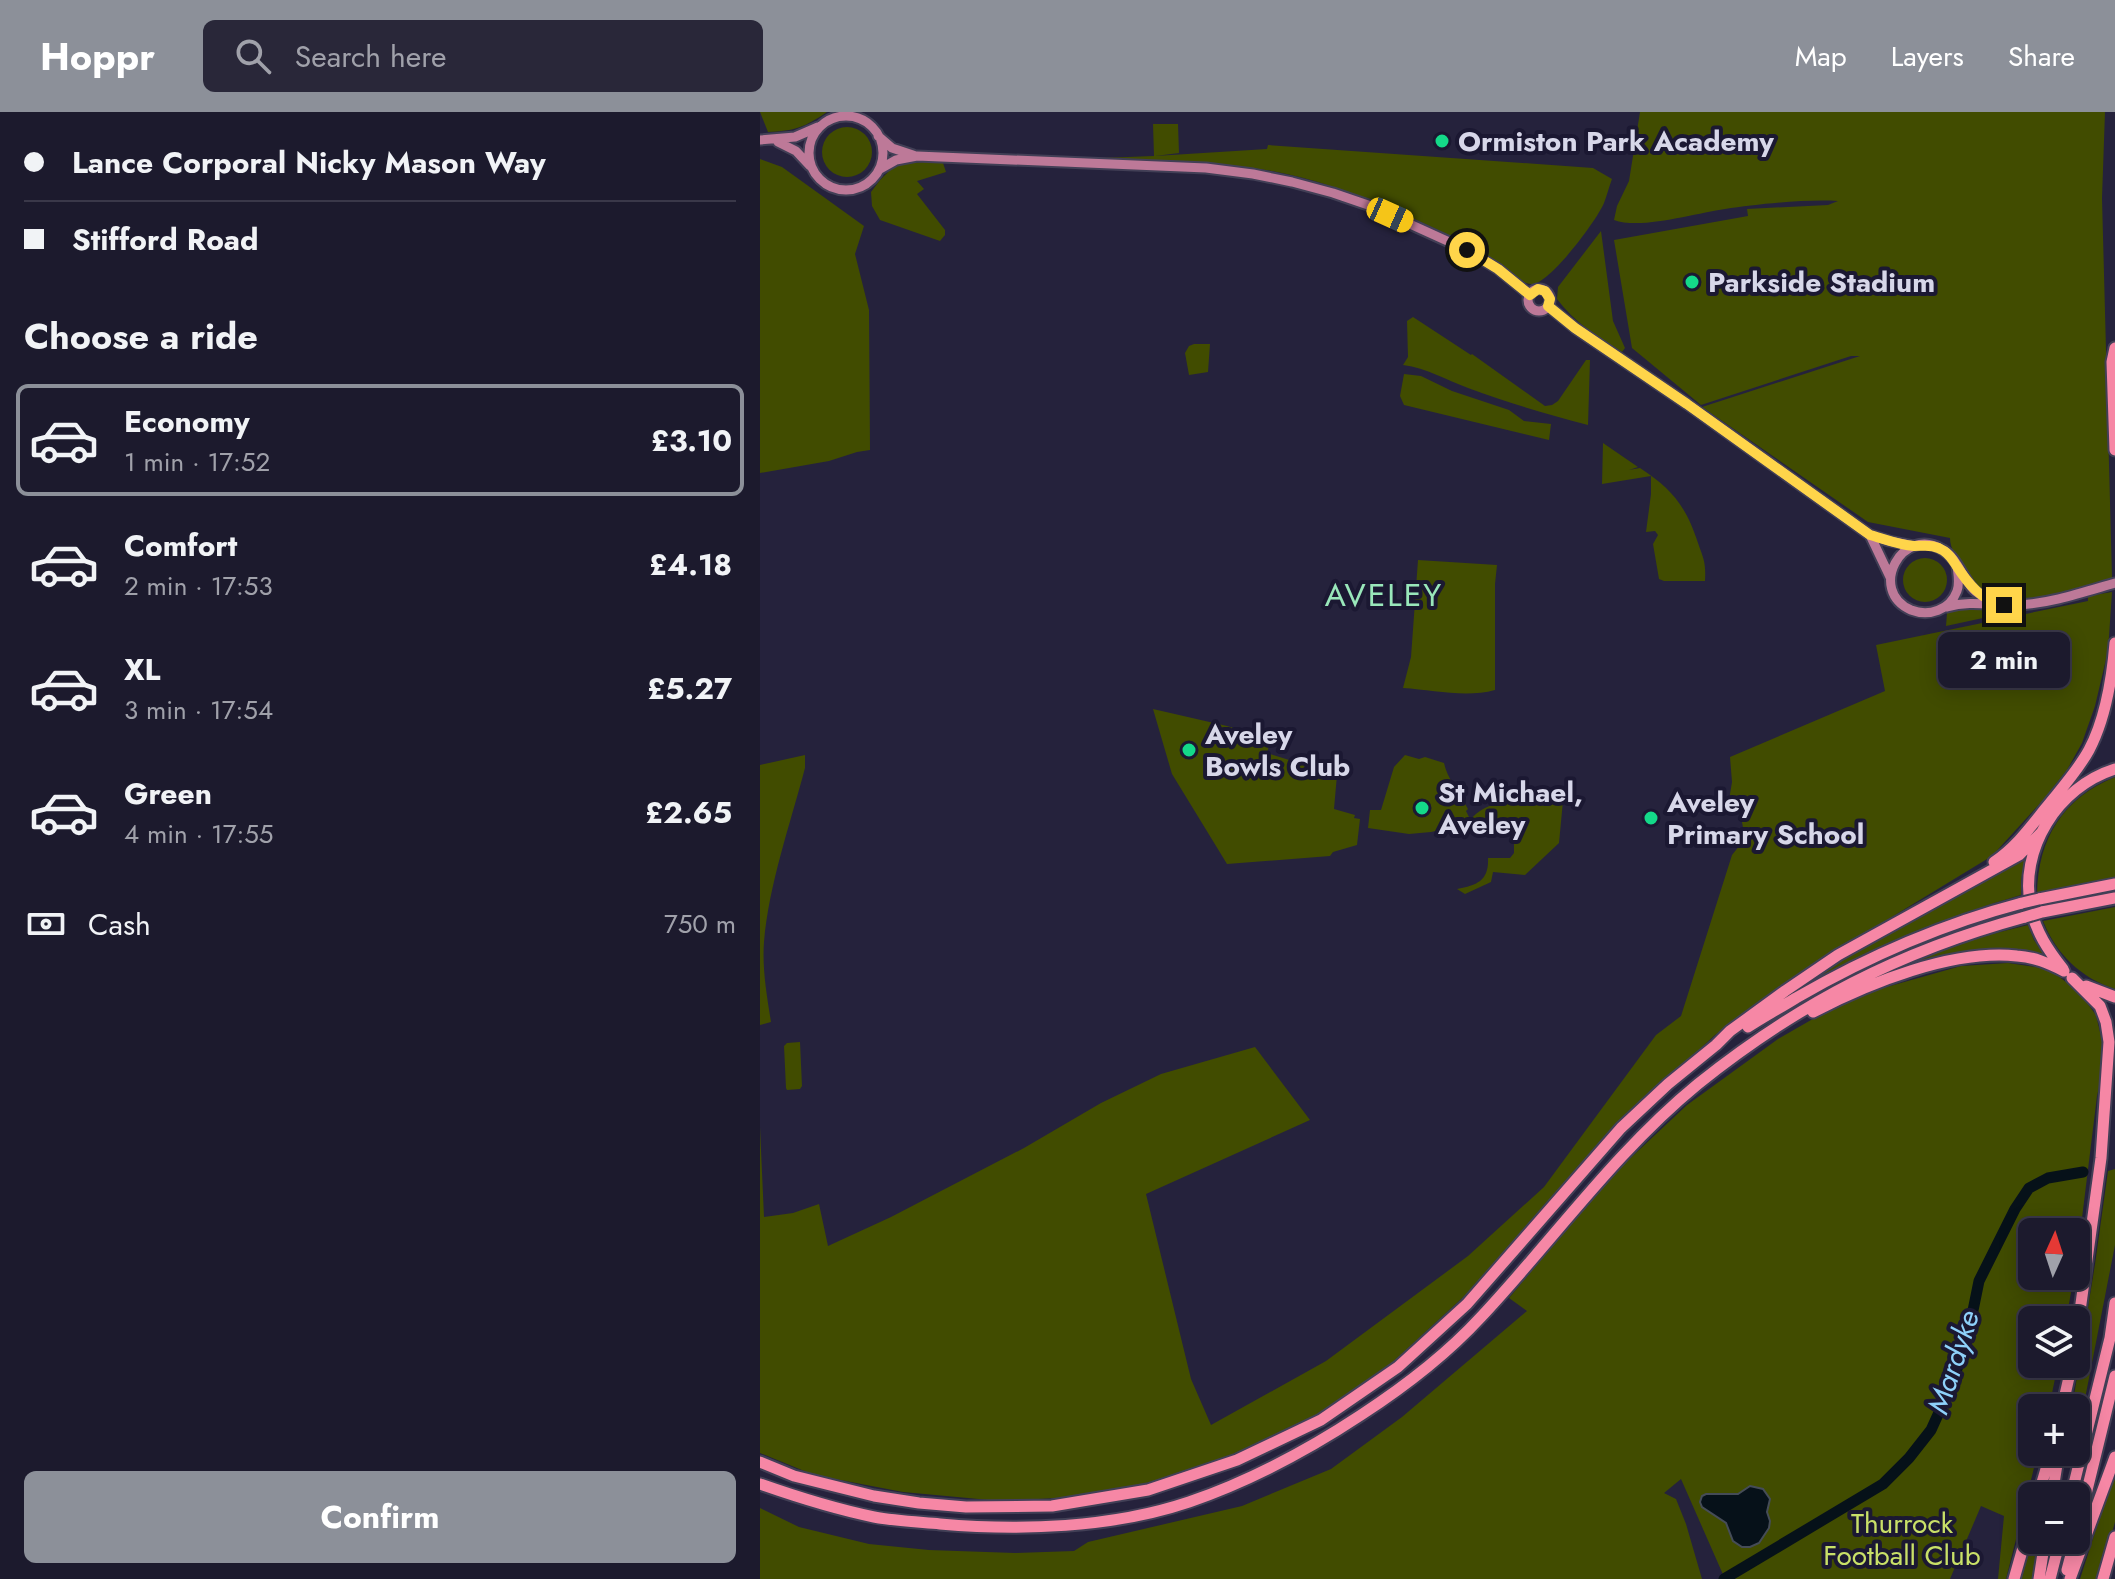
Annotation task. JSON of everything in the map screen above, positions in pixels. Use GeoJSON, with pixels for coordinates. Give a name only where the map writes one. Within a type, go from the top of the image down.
{"type":"FeatureCollection","features":[{"type":"Feature","properties":{"kind":"highway"},"geometry":{"type":"LineString","coordinates":[[2115,348],[2112,362],[2115,450]]}},
{"type":"Feature","properties":{"kind":"highway"},"geometry":{"type":"LineString","coordinates":[[1937,900],[2016,845],[2080,765],[2100,723],[2110,683],[2115,643]]}},
{"type":"Feature","properties":{"kind":"highway"},"geometry":{"type":"LineString","coordinates":[[760,1462],[794,1476],[874,1496],[919,1503],[966,1507],[1052,1506],[1148,1490],[1237,1460],[1321,1420],[1398,1367],[1467,1304],[1621,1128],[1730,1031],[1838,955],[2019,855],[2041,833],[2096,753],[2115,689]]}},
{"type":"Feature","properties":{"kind":"highway"},"geometry":{"type":"LineString","coordinates":[[2060,804],[2090,780],[2115,769]]}},
{"type":"Feature","properties":{"kind":"highway"},"geometry":{"type":"LineString","coordinates":[[2041,833],[2031,867],[2031,907],[2041,937],[2068,974],[2100,1006],[2109,1035],[2101,1158],[2081,1306]]}},
{"type":"Feature","properties":{"kind":"highway"},"geometry":{"type":"LineString","coordinates":[[1716,1045],[1735,1037],[1822,983],[1884,952],[1969,918],[2039,899],[2115,884]]}},
{"type":"Feature","properties":{"kind":"highway"},"geometry":{"type":"LineString","coordinates":[[760,1484],[874,1517],[978,1527],[1052,1527],[1122,1518],[1187,1503],[1248,1478],[1326,1438],[1406,1385],[1480,1319],[1629,1147],[1696,1086],[1800,1010],[1854,981],[1933,946],[2042,912],[2115,898]]}},
{"type":"Feature","properties":{"kind":"highway"},"geometry":{"type":"LineString","coordinates":[[1732,1058],[1831,1002],[1894,976],[1966,958],[2007,955],[2038,959],[2098,992],[2115,997]]}},
{"type":"Feature","properties":{"kind":"highway"},"geometry":{"type":"LineString","coordinates":[[2074,1482],[2110,1338],[2115,1303]]}},
{"type":"Feature","properties":{"kind":"highway"},"geometry":{"type":"LineString","coordinates":[[2089,1482],[2115,1376]]}},
{"type":"Feature","properties":{"kind":"highway"},"geometry":{"type":"LineString","coordinates":[[2068,1579],[2115,1457]]}},
{"type":"Feature","properties":{"kind":"highway"},"geometry":{"type":"LineString","coordinates":[[2103,1579],[2115,1537]]}},
{"type":"Feature","properties":{"kind":"highway"},"geometry":{"type":"LineString","coordinates":[[2014,1579],[2021,1554]]}},
{"type":"Feature","properties":{"kind":"highway"},"geometry":{"type":"LineString","coordinates":[[2039,1579],[2043,1554]]}},
{"type":"Feature","properties":{"kind":"highway"},"geometry":{"type":"LineString","coordinates":[[2050,1579],[2056,1554]]}},
{"type":"Feature","properties":{"kind":"highway"},"geometry":{"type":"LineString","coordinates":[[2068,1579],[2072,1554]]}},
{"type":"Feature","properties":{"kind":"main road"},"geometry":{"type":"LineString","coordinates":[[765,140],[795,137],[836,117],[858,118],[873,127],[878,136],[882,151],[880,169]]}},
{"type":"Feature","properties":{"kind":"main road"},"geometry":{"type":"LineString","coordinates":[[812,168],[810,145],[821,125]]}},
{"type":"Feature","properties":{"kind":"main road"},"geometry":{"type":"LineString","coordinates":[[878,136],[896,151],[917,156],[1206,168],[1292,182],[1368,205],[1467,250],[1498,269],[1530,295]]}},
{"type":"Feature","properties":{"kind":"main road"},"geometry":{"type":"LineString","coordinates":[[765,140],[796,151],[822,181],[842,190],[861,187],[880,169],[896,160],[917,156]]}},
{"type":"Feature","properties":{"kind":"main road"},"geometry":{"type":"LineString","coordinates":[[1538,289],[1545,291],[1550,299],[1548,306],[1543,310],[1533,309],[1530,295],[1538,289]]}},
{"type":"Feature","properties":{"kind":"main road"},"geometry":{"type":"LineString","coordinates":[[1548,306],[1870,535],[1942,549],[1973,589],[1994,603]]}},
{"type":"Feature","properties":{"kind":"main road"},"geometry":{"type":"LineString","coordinates":[[1870,535],[1896,597],[1909,609],[1929,613],[1967,602],[2028,604],[2115,583]]}},
{"type":"Feature","properties":{"kind":"main road"},"geometry":{"type":"LineString","coordinates":[[1890,577],[1901,553],[1914,546]]}},
{"type":"Feature","properties":{"kind":"main road"},"geometry":{"type":"LineString","coordinates":[[1944,608],[1957,591],[1957,566]]}},
{"type":"Feature","properties":{"kind":"green space"},"geometry":{"type":"Polygon","coordinates":[[[760,112],[827,112],[799,127],[768,132],[760,112]]]}},
{"type":"Feature","properties":{"kind":"green space"},"geometry":{"type":"Polygon","coordinates":[[[1640,112],[2105,112],[2102,198],[2112,578],[2040,598],[2003,601],[1993,598],[1979,589],[1969,576],[1954,553],[1950,538],[1868,522],[1702,407],[1860,356],[1851,356],[1701,405],[1632,348],[1614,240],[1748,216],[1747,209],[1828,205],[1838,201],[1752,205],[1653,222],[1625,223],[1614,220],[1629,181],[1640,112]]]}},
{"type":"Feature","properties":{"kind":"green space"},"geometry":{"type":"Polygon","coordinates":[[[1153,124],[1178,124],[1179,153],[1155,156],[1267,149],[1268,145],[1593,168],[1612,179],[1600,211],[1573,249],[1541,281],[1528,284],[1498,262],[1447,234],[1319,182],[1230,165],[1101,158],[1154,156],[1153,124]]]}},
{"type":"Feature","properties":{"kind":"green space"},"geometry":{"type":"Polygon","coordinates":[[[847,127],[864,135],[872,152],[864,169],[847,177],[830,169],[822,152],[830,135],[847,127]]]}},
{"type":"Feature","properties":{"kind":"green space"},"geometry":{"type":"Polygon","coordinates":[[[760,159],[782,167],[864,226],[855,254],[869,310],[870,450],[760,473],[760,159]]]}},
{"type":"Feature","properties":{"kind":"green space"},"geometry":{"type":"Polygon","coordinates":[[[942,160],[946,172],[917,181],[924,189],[917,194],[945,230],[940,241],[880,220],[872,206],[871,192],[895,165],[942,160]]]}},
{"type":"Feature","properties":{"kind":"green space"},"geometry":{"type":"Polygon","coordinates":[[[1601,231],[1613,321],[1625,348],[1622,352],[1579,322],[1557,299],[1558,287],[1601,231]]]}},
{"type":"Feature","properties":{"kind":"green space"},"geometry":{"type":"Polygon","coordinates":[[[1413,317],[1545,406],[1558,401],[1586,360],[1590,360],[1588,425],[1403,365],[1408,357],[1407,321],[1413,317]]]}},
{"type":"Feature","properties":{"kind":"green space"},"geometry":{"type":"Polygon","coordinates":[[[1194,344],[1210,344],[1208,372],[1189,375],[1185,353],[1194,344]]]}},
{"type":"Feature","properties":{"kind":"green space"},"geometry":{"type":"Polygon","coordinates":[[[1404,374],[1421,376],[1452,391],[1509,410],[1524,421],[1551,424],[1549,440],[1404,405],[1400,396],[1404,374]]]}},
{"type":"Feature","properties":{"kind":"green space"},"geometry":{"type":"Polygon","coordinates":[[[1603,443],[1638,467],[1629,470],[1640,468],[1651,476],[1602,484],[1603,443]]]}},
{"type":"Feature","properties":{"kind":"green space"},"geometry":{"type":"Polygon","coordinates":[[[1651,476],[1676,500],[1688,519],[1702,554],[1705,581],[1659,579],[1653,544],[1658,535],[1655,531],[1646,532],[1651,476]]]}},
{"type":"Feature","properties":{"kind":"green space"},"geometry":{"type":"Polygon","coordinates":[[[1925,558],[1941,564],[1947,580],[1941,596],[1925,602],[1909,596],[1903,580],[1909,564],[1925,558]]]}},
{"type":"Feature","properties":{"kind":"green space"},"geometry":{"type":"Polygon","coordinates":[[[1418,560],[1497,565],[1495,690],[1461,693],[1403,688],[1411,657],[1418,560]]]}},
{"type":"Feature","properties":{"kind":"green space"},"geometry":{"type":"Polygon","coordinates":[[[2112,592],[2108,651],[2095,706],[2082,743],[2067,770],[2044,799],[1992,856],[1813,965],[1715,1035],[1603,1139],[1471,1290],[1380,1374],[1308,1420],[1246,1451],[1170,1477],[1075,1497],[1000,1501],[903,1492],[814,1475],[760,1453],[760,1127],[764,1217],[793,1213],[819,1204],[828,1246],[891,1217],[1024,1148],[1101,1103],[1161,1074],[1255,1047],[1310,1120],[1146,1194],[1191,1379],[1211,1425],[1326,1361],[1468,1256],[1544,1187],[1656,1035],[1681,1016],[1732,855],[1742,839],[1743,828],[1738,809],[1728,806],[1732,782],[1730,757],[1885,691],[1876,645],[2088,601],[2088,596],[2112,592]]]}},
{"type":"Feature","properties":{"kind":"green space"},"geometry":{"type":"Polygon","coordinates":[[[1962,606],[2020,610],[1946,626],[1947,613],[1962,606]]]}},
{"type":"Feature","properties":{"kind":"green space"},"geometry":{"type":"Polygon","coordinates":[[[1153,709],[1271,739],[1267,753],[1337,775],[1334,809],[1360,819],[1357,845],[1333,852],[1330,856],[1227,864],[1172,774],[1153,709]]]}},
{"type":"Feature","properties":{"kind":"green space"},"geometry":{"type":"Polygon","coordinates":[[[805,755],[805,768],[775,876],[764,942],[765,982],[771,1022],[760,1025],[760,765],[805,755]]]}},
{"type":"Feature","properties":{"kind":"green space"},"geometry":{"type":"Polygon","coordinates":[[[1405,755],[1444,763],[1472,823],[1409,834],[1368,828],[1370,810],[1381,810],[1394,767],[1405,755]]]}},
{"type":"Feature","properties":{"kind":"green space"},"geometry":{"type":"Polygon","coordinates":[[[2115,777],[2115,879],[2037,894],[2042,855],[2057,822],[2081,796],[2115,777]]]}},
{"type":"Feature","properties":{"kind":"green space"},"geometry":{"type":"Polygon","coordinates":[[[1563,801],[1559,843],[1525,875],[1493,872],[1491,882],[1465,894],[1457,889],[1481,880],[1487,872],[1488,858],[1510,858],[1514,853],[1506,819],[1478,823],[1471,819],[1495,804],[1563,801]]]}},
{"type":"Feature","properties":{"kind":"green space"},"geometry":{"type":"Polygon","coordinates":[[[2026,857],[2021,895],[1915,932],[1813,980],[1849,956],[2026,857]]]}},
{"type":"Feature","properties":{"kind":"green space"},"geometry":{"type":"Polygon","coordinates":[[[2115,907],[2115,989],[2091,978],[2071,963],[2055,944],[2043,921],[2115,907]]]}},
{"type":"Feature","properties":{"kind":"green space"},"geometry":{"type":"Polygon","coordinates":[[[2028,925],[2045,956],[2000,950],[1954,954],[1867,981],[1936,951],[2028,925]]]}},
{"type":"Feature","properties":{"kind":"green space","name":"Thurrock Football Club"},"geometry":{"type":"Polygon","coordinates":[[[2008,963],[2049,969],[2079,992],[2096,1015],[2106,1058],[2097,1096],[2082,1218],[2018,1218],[2018,1290],[2071,1290],[2069,1306],[2018,1306],[2018,1378],[2055,1378],[2052,1394],[2018,1394],[2018,1466],[2034,1466],[2030,1482],[2018,1482],[2018,1531],[2006,1579],[1998,1579],[2004,1516],[1981,1506],[1950,1579],[1725,1579],[1681,1479],[1664,1493],[1676,1499],[1702,1579],[760,1579],[760,1508],[799,1527],[869,1544],[1015,1553],[1074,1551],[1088,1542],[1242,1506],[1331,1469],[1402,1417],[1527,1311],[1509,1298],[1608,1179],[1687,1105],[1778,1039],[1851,997],[1961,966],[2008,963]]]}},
{"type":"Feature","properties":{"kind":"green space"},"geometry":{"type":"Polygon","coordinates":[[[800,1042],[802,1086],[787,1090],[784,1046],[800,1042]]]}},
{"type":"Feature","properties":{"kind":"green space"},"geometry":{"type":"Polygon","coordinates":[[[2115,1169],[2115,1245],[2090,1373],[2088,1306],[2108,1171],[2115,1169]]]}},
{"type":"Feature","properties":{"kind":"green space"},"geometry":{"type":"Polygon","coordinates":[[[2077,1378],[2089,1378],[2086,1394],[2074,1394],[2077,1378]]]}},
{"type":"Feature","properties":{"kind":"green space"},"geometry":{"type":"Polygon","coordinates":[[[2115,1470],[2115,1522],[2099,1579],[2080,1579],[2115,1470]]]}},
{"type":"Feature","properties":{"kind":"green space"},"geometry":{"type":"Polygon","coordinates":[[[2027,1554],[2038,1554],[2034,1579],[2020,1579],[2027,1554]]]}},
{"type":"Feature","properties":{"kind":"shaded area"},"geometry":{"type":"Polygon","coordinates":[[[1750,1486],[1763,1489],[1770,1499],[1767,1512],[1770,1521],[1759,1543],[1742,1547],[1733,1541],[1726,1523],[1702,1507],[1700,1502],[1706,1494],[1738,1494],[1750,1486]]]}},
{"type":"Feature","properties":{"kind":"waterway","name":"Mardyke"},"geometry":{"type":"LineString","coordinates":[[1724,1579],[1883,1484],[1909,1458],[1931,1430],[1951,1386],[1967,1340],[1979,1281],[2015,1209],[2029,1188],[2048,1178],[2083,1172]]}},
{"type":"Feature","properties":{"kind":"place","name":"Ormiston Park Academy"},"geometry":{"type":"Point","coordinates":[1442,141]}},
{"type":"Feature","properties":{"kind":"place","name":"Parkside Stadium"},"geometry":{"type":"Point","coordinates":[1692,282]}},
{"type":"Feature","properties":{"kind":"place","name":"Aveley Bowls Club"},"geometry":{"type":"Point","coordinates":[1189,750]}},
{"type":"Feature","properties":{"kind":"place","name":"St Michael, Aveley"},"geometry":{"type":"Point","coordinates":[1422,808]}},
{"type":"Feature","properties":{"kind":"place","name":"Aveley Primary School"},"geometry":{"type":"Point","coordinates":[1651,818]}},
{"type":"Feature","properties":{"kind":"district","name":"AVELEY"},"geometry":{"type":"Point","coordinates":[1384,595]}},
{"type":"Feature","properties":{"kind":"route"},"geometry":{"type":"LineString","coordinates":[[1467,250],[1498,269],[1530,295],[1538,289],[1548,293],[1548,306],[1575,328],[1870,535],[1942,549],[1973,589],[1994,603],[2004,605]]}}]}
